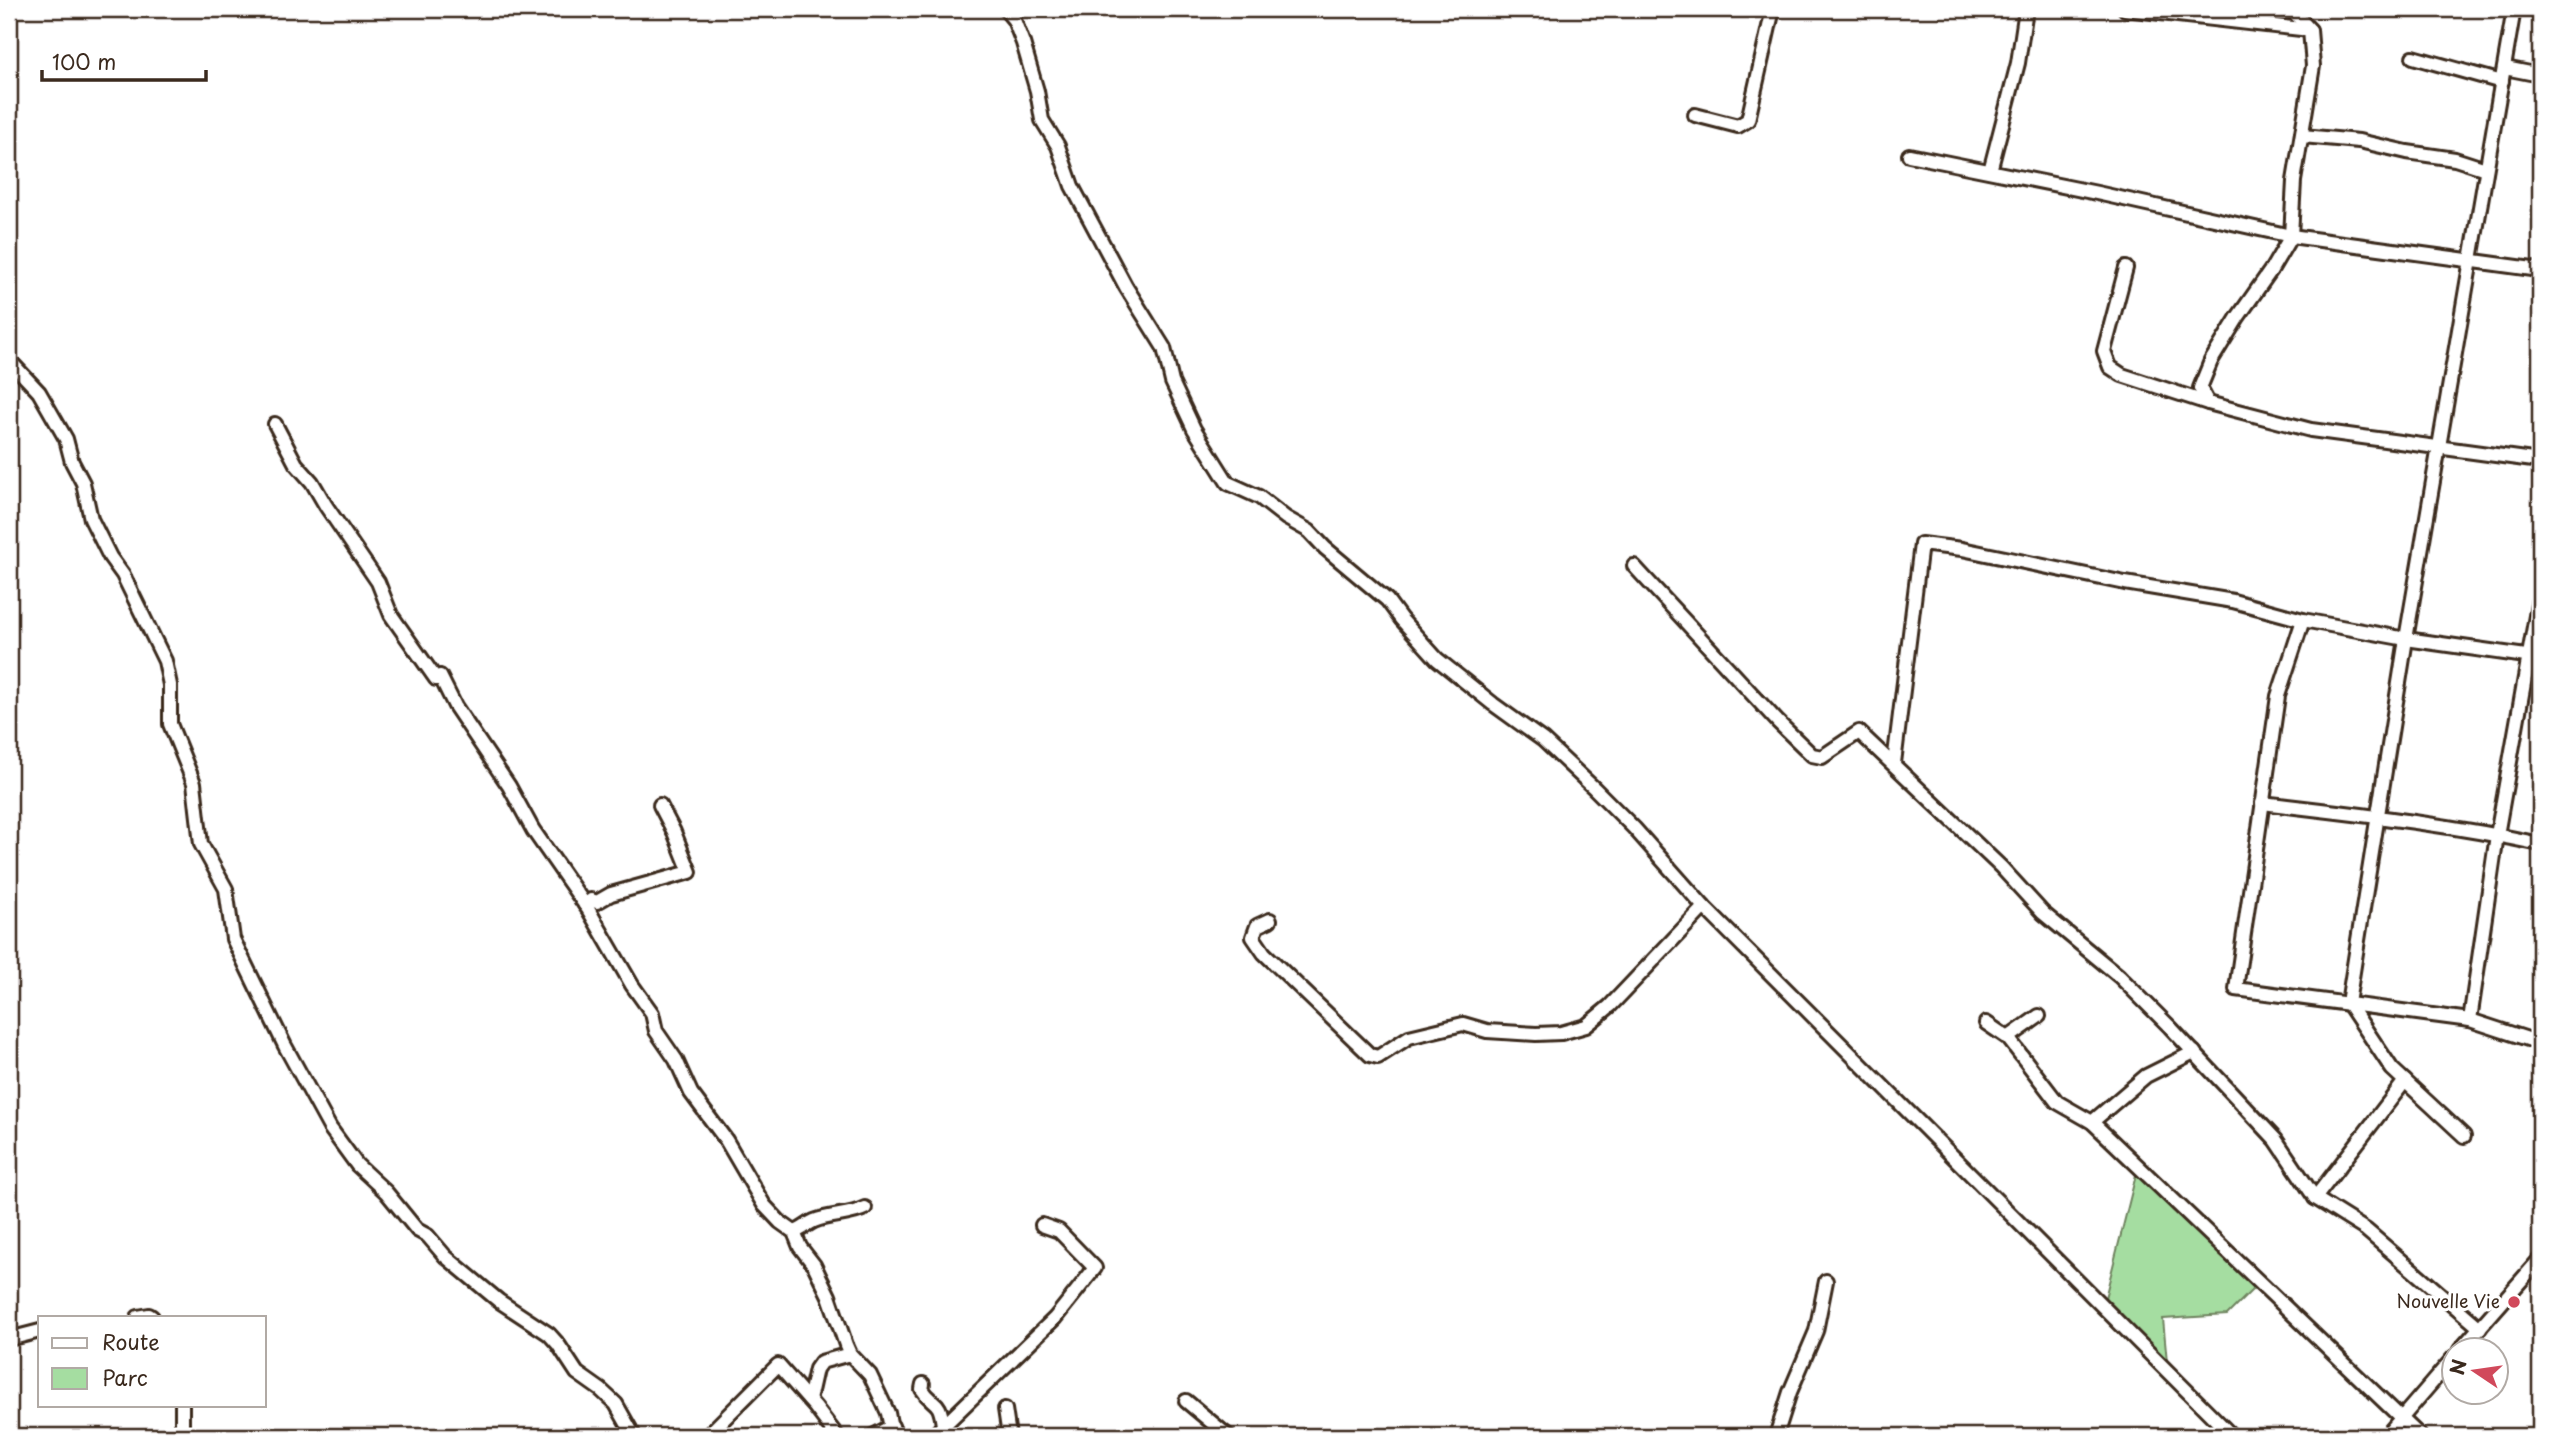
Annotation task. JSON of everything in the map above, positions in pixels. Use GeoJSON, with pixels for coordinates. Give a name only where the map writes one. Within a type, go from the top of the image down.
{"type":"FeatureCollection","features":[{"type":"Feature","properties":{"kind":"street"},"geometry":{"type":"LineString","coordinates":[[1005,9],[1014,20],[1023,43],[1042,120],[1058,146],[1072,186],[1126,287],[1164,348],[1172,382],[1194,429],[1228,483],[1259,497],[1309,531],[1325,548],[1387,600],[1437,659],[1543,740],[1594,788],[1634,828],[1704,907],[2232,1436]]}},
{"type":"Feature","properties":{"kind":"street"},"geometry":{"type":"LineString","coordinates":[[1695,115],[1738,126],[1748,120],[1773,9]]}},
{"type":"Feature","properties":{"kind":"street"},"geometry":{"type":"LineString","coordinates":[[1990,171],[2018,63],[2026,9]]}},
{"type":"Feature","properties":{"kind":"street"},"geometry":{"type":"LineString","coordinates":[[2125,9],[2310,30]]}},
{"type":"Feature","properties":{"kind":"street"},"geometry":{"type":"LineString","coordinates":[[2208,403],[2200,388],[2211,361],[2291,236],[2294,181],[2313,66],[2310,30],[2291,9]]}},
{"type":"Feature","properties":{"kind":"street"},"geometry":{"type":"LineString","coordinates":[[2465,1136],[2392,1069],[2348,1003],[2406,639],[2514,9]]}},
{"type":"Feature","properties":{"kind":"street"},"geometry":{"type":"LineString","coordinates":[[2413,57],[2502,82]]}},
{"type":"Feature","properties":{"kind":"street"},"geometry":{"type":"LineString","coordinates":[[2505,68],[2540,75]]}},
{"type":"Feature","properties":{"kind":"street"},"geometry":{"type":"LineString","coordinates":[[2302,136],[2359,141],[2376,147],[2455,159],[2486,169]]}},
{"type":"Feature","properties":{"kind":"street"},"geometry":{"type":"LineString","coordinates":[[1909,155],[2291,236],[2540,270]]}},
{"type":"Feature","properties":{"kind":"street"},"geometry":{"type":"LineString","coordinates":[[2126,268],[2104,351],[2110,368],[2122,375],[2208,403],[2311,430],[2540,461]]}},
{"type":"Feature","properties":{"kind":"street"},"geometry":{"type":"LineString","coordinates":[[9,360],[39,392],[66,439],[72,462],[83,483],[91,519],[110,557],[123,575],[165,661],[170,685],[170,724],[194,783],[201,844],[226,889],[233,939],[285,1046],[330,1128],[357,1165],[386,1192],[417,1230],[428,1236],[451,1262],[499,1301],[549,1334],[577,1373],[616,1404],[635,1435]]}},
{"type":"Feature","properties":{"kind":"street"},"geometry":{"type":"LineString","coordinates":[[275,424],[296,464],[312,482],[378,582],[391,615],[407,640],[436,679],[440,676],[455,706],[509,786],[533,830],[585,905],[632,985],[652,1013],[656,1031],[676,1060],[691,1093],[726,1140],[764,1205],[794,1232],[800,1247],[814,1265],[850,1354],[870,1375],[894,1431],[873,1436]]}},
{"type":"Feature","properties":{"kind":"street"},"geometry":{"type":"LineString","coordinates":[[1895,763],[1921,544],[1962,549],[2125,583],[2233,601],[2303,620],[2406,639],[2535,657]]}},
{"type":"Feature","properties":{"kind":"street"},"geometry":{"type":"LineString","coordinates":[[1634,566],[1778,722],[1812,755],[1822,757],[1859,732],[1895,763],[2021,887],[2043,913],[2119,976],[2193,1052],[2276,1140],[2315,1198],[2366,1230],[2480,1328]]}},
{"type":"Feature","properties":{"kind":"street"},"geometry":{"type":"LineString","coordinates":[[2470,1020],[2497,835],[2535,657],[2540,593]]}},
{"type":"Feature","properties":{"kind":"street"},"geometry":{"type":"LineString","coordinates":[[2303,620],[2278,696],[2236,989],[2470,1020],[2540,1043]]}},
{"type":"Feature","properties":{"kind":"street"},"geometry":{"type":"LineString","coordinates":[[2262,803],[2379,817],[2540,844]]}},
{"type":"Feature","properties":{"kind":"street"},"geometry":{"type":"LineString","coordinates":[[585,905],[611,894],[690,872],[660,805]]}},
{"type":"Feature","properties":{"kind":"street"},"geometry":{"type":"LineString","coordinates":[[1270,920],[1257,926],[1252,937],[1264,953],[1370,1055],[1378,1057],[1409,1037],[1463,1024],[1488,1031],[1536,1034],[1560,1033],[1586,1026],[1610,1006],[1704,907]]}},
{"type":"Feature","properties":{"kind":"street"},"geometry":{"type":"LineString","coordinates":[[2008,1038],[2039,1016]]}},
{"type":"Feature","properties":{"kind":"street"},"geometry":{"type":"LineString","coordinates":[[1986,1023],[2008,1038],[2057,1102],[2092,1122],[2420,1436]]}},
{"type":"Feature","properties":{"kind":"street"},"geometry":{"type":"LineString","coordinates":[[2092,1122],[2146,1076],[2193,1052]]}},
{"type":"Feature","properties":{"kind":"street"},"geometry":{"type":"LineString","coordinates":[[2315,1198],[2405,1081]]}},
{"type":"Feature","properties":{"kind":"street"},"geometry":{"type":"LineString","coordinates":[[794,1232],[802,1230],[812,1222],[865,1208]]}},
{"type":"Feature","properties":{"kind":"street"},"geometry":{"type":"LineString","coordinates":[[933,1436],[1055,1318],[1095,1268],[1059,1231],[1042,1225]]}},
{"type":"Feature","properties":{"kind":"street"},"geometry":{"type":"LineString","coordinates":[[2473,1336],[2540,1259]]}},
{"type":"Feature","properties":{"kind":"street"},"geometry":{"type":"LineString","coordinates":[[1776,1436],[1790,1392],[1816,1331],[1826,1281]]}},
{"type":"Feature","properties":{"kind":"street"},"geometry":{"type":"LineString","coordinates":[[9,1339],[38,1332]]}},
{"type":"Feature","properties":{"kind":"street"},"geometry":{"type":"LineString","coordinates":[[809,1400],[816,1369],[821,1362],[850,1354]]}},
{"type":"Feature","properties":{"kind":"street"},"geometry":{"type":"LineString","coordinates":[[707,1436],[778,1365],[837,1436]]}},
{"type":"Feature","properties":{"kind":"street"},"geometry":{"type":"LineString","coordinates":[[2386,1436],[2440,1374]]}},
{"type":"Feature","properties":{"kind":"street"},"geometry":{"type":"LineString","coordinates":[[923,1384],[925,1394],[936,1402],[942,1412],[943,1426]]}},
{"type":"Feature","properties":{"kind":"street"},"geometry":{"type":"LineString","coordinates":[[1186,1401],[1228,1436]]}},
{"type":"Feature","properties":{"kind":"street"},"geometry":{"type":"LineString","coordinates":[[182,1406],[182,1436]]}},
{"type":"Feature","properties":{"kind":"street"},"geometry":{"type":"LineString","coordinates":[[1005,1409],[1009,1436]]}},
{"type":"Feature","properties":{"kind":"green space"},"geometry":{"type":"Polygon","coordinates":[[[2138,1167],[2259,1283],[2227,1315],[2163,1319],[2168,1372],[2103,1306],[2138,1167]]]}},
{"type":"Feature","properties":{"kind":"place","name":"Nouvelle Vie"},"geometry":{"type":"Point","coordinates":[2514,1302]}}]}
